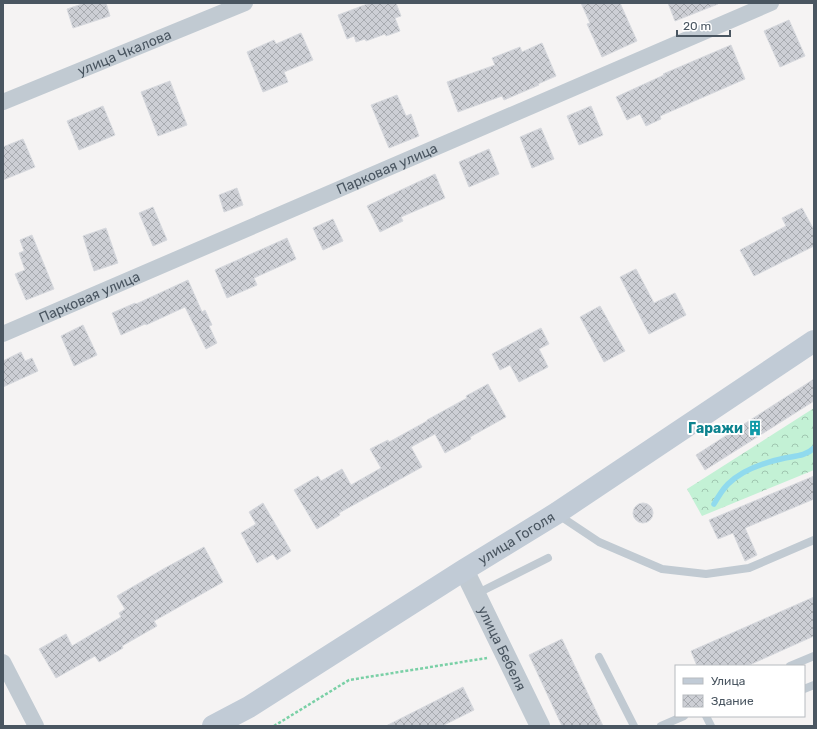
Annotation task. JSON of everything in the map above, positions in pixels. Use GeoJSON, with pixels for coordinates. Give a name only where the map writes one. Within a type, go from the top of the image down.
{"type":"FeatureCollection","features":[{"type":"Feature","properties":{"kind":"main road","name":"улица Гоголя"},"geometry":{"type":"LineString","coordinates":[[213,726],[249,707],[464,570],[557,513],[814,341]]}},
{"type":"Feature","properties":{"kind":"street","name":"улица Чкалова"},"geometry":{"type":"LineString","coordinates":[[3,102],[245,3]]}},
{"type":"Feature","properties":{"kind":"street","name":"Парковая улица"},"geometry":{"type":"LineString","coordinates":[[3,334],[771,3]]}},
{"type":"Feature","properties":{"kind":"street","name":"улица Бебеля"},"geometry":{"type":"LineString","coordinates":[[464,570],[540,726]]}},
{"type":"Feature","properties":{"kind":"street"},"geometry":{"type":"LineString","coordinates":[[3,662],[36,726]]}},
{"type":"Feature","properties":{"kind":"lane"},"geometry":{"type":"LineString","coordinates":[[557,513],[599,542],[662,569],[706,574],[749,568],[814,540]]}},
{"type":"Feature","properties":{"kind":"lane"},"geometry":{"type":"LineString","coordinates":[[476,594],[548,558]]}},
{"type":"Feature","properties":{"kind":"lane"},"geometry":{"type":"LineString","coordinates":[[792,665],[814,656]]}},
{"type":"Feature","properties":{"kind":"lane"},"geometry":{"type":"LineString","coordinates":[[599,657],[634,726]]}},
{"type":"Feature","properties":{"kind":"lane"},"geometry":{"type":"LineString","coordinates":[[661,726],[682,717]]}},
{"type":"Feature","properties":{"kind":"path"},"geometry":{"type":"LineString","coordinates":[[274,726],[349,680],[506,656]]}},
{"type":"Feature","properties":{"kind":"green space"},"geometry":{"type":"Polygon","coordinates":[[[814,408],[814,470],[702,516],[687,489],[814,408]]]}},
{"type":"Feature","properties":{"kind":"building"},"geometry":{"type":"Polygon","coordinates":[[[85,3],[106,3],[110,16],[73,28],[67,9],[85,3]]]}},
{"type":"Feature","properties":{"kind":"building"},"geometry":{"type":"Polygon","coordinates":[[[370,3],[396,3],[401,16],[395,18],[400,31],[386,36],[385,34],[366,41],[365,39],[356,42],[354,36],[347,39],[338,15],[370,3]]]}},
{"type":"Feature","properties":{"kind":"building"},"geometry":{"type":"Polygon","coordinates":[[[581,3],[620,3],[637,41],[602,57],[587,24],[590,23],[581,3]]]}},
{"type":"Feature","properties":{"kind":"building"},"geometry":{"type":"Polygon","coordinates":[[[668,3],[718,3],[718,4],[675,21],[668,3]]]}},
{"type":"Feature","properties":{"kind":"building"},"geometry":{"type":"Polygon","coordinates":[[[789,20],[805,56],[780,67],[764,31],[789,20]]]}},
{"type":"Feature","properties":{"kind":"building"},"geometry":{"type":"Polygon","coordinates":[[[301,33],[313,60],[284,72],[288,82],[263,92],[247,52],[274,40],[276,44],[301,33]]]}},
{"type":"Feature","properties":{"kind":"building"},"geometry":{"type":"Polygon","coordinates":[[[542,43],[556,76],[504,100],[502,96],[458,112],[447,82],[495,65],[492,58],[520,47],[522,52],[542,43]]]}},
{"type":"Feature","properties":{"kind":"building"},"geometry":{"type":"Polygon","coordinates":[[[731,45],[745,79],[660,116],[661,119],[646,126],[640,114],[627,120],[616,97],[664,75],[663,74],[731,45]]]}},
{"type":"Feature","properties":{"kind":"building"},"geometry":{"type":"Polygon","coordinates":[[[170,81],[187,125],[158,136],[141,92],[170,81]]]}},
{"type":"Feature","properties":{"kind":"building"},"geometry":{"type":"Polygon","coordinates":[[[397,95],[406,116],[411,114],[419,136],[389,148],[371,105],[397,95]]]}},
{"type":"Feature","properties":{"kind":"building"},"geometry":{"type":"Polygon","coordinates":[[[103,106],[115,135],[79,150],[67,121],[103,106]]]}},
{"type":"Feature","properties":{"kind":"building"},"geometry":{"type":"Polygon","coordinates":[[[591,106],[603,135],[579,145],[567,116],[591,106]]]}},
{"type":"Feature","properties":{"kind":"building"},"geometry":{"type":"Polygon","coordinates":[[[541,128],[554,159],[532,168],[520,137],[541,128]]]}},
{"type":"Feature","properties":{"kind":"building"},"geometry":{"type":"Polygon","coordinates":[[[23,139],[35,167],[3,180],[3,147],[23,139]]]}},
{"type":"Feature","properties":{"kind":"building"},"geometry":{"type":"Polygon","coordinates":[[[489,149],[499,174],[469,187],[459,162],[489,149]]]}},
{"type":"Feature","properties":{"kind":"building"},"geometry":{"type":"Polygon","coordinates":[[[435,174],[445,198],[401,217],[403,221],[380,232],[367,206],[435,174]]]}},
{"type":"Feature","properties":{"kind":"building"},"geometry":{"type":"Polygon","coordinates":[[[237,188],[243,205],[224,212],[219,195],[237,188]]]}},
{"type":"Feature","properties":{"kind":"building"},"geometry":{"type":"Polygon","coordinates":[[[153,207],[167,240],[153,246],[139,213],[153,207]]]}},
{"type":"Feature","properties":{"kind":"building"},"geometry":{"type":"Polygon","coordinates":[[[802,208],[814,230],[814,246],[754,276],[740,250],[786,226],[782,218],[802,208]]]}},
{"type":"Feature","properties":{"kind":"building"},"geometry":{"type":"Polygon","coordinates":[[[333,219],[343,241],[323,250],[313,228],[333,219]]]}},
{"type":"Feature","properties":{"kind":"building"},"geometry":{"type":"Polygon","coordinates":[[[106,228],[118,263],[94,271],[83,236],[106,228]]]}},
{"type":"Feature","properties":{"kind":"building"},"geometry":{"type":"Polygon","coordinates":[[[32,235],[54,289],[26,300],[15,274],[25,270],[19,253],[24,251],[20,240],[32,235]]]}},
{"type":"Feature","properties":{"kind":"building"},"geometry":{"type":"Polygon","coordinates":[[[287,238],[296,259],[254,278],[257,285],[227,298],[215,270],[287,238]]]}},
{"type":"Feature","properties":{"kind":"building"},"geometry":{"type":"Polygon","coordinates":[[[636,269],[654,303],[675,293],[686,315],[649,334],[620,277],[636,269]]]}},
{"type":"Feature","properties":{"kind":"building"},"geometry":{"type":"Polygon","coordinates":[[[188,280],[202,312],[205,310],[212,325],[209,326],[217,343],[206,349],[185,307],[121,335],[112,313],[135,303],[136,304],[188,280]]]}},
{"type":"Feature","properties":{"kind":"building"},"geometry":{"type":"Polygon","coordinates":[[[600,306],[625,351],[604,362],[580,317],[600,306]]]}},
{"type":"Feature","properties":{"kind":"building"},"geometry":{"type":"Polygon","coordinates":[[[83,325],[97,355],[74,366],[61,336],[83,325]]]}},
{"type":"Feature","properties":{"kind":"building"},"geometry":{"type":"Polygon","coordinates":[[[541,328],[549,344],[539,349],[548,367],[519,382],[510,365],[500,370],[492,354],[541,328]]]}},
{"type":"Feature","properties":{"kind":"building"},"geometry":{"type":"Polygon","coordinates":[[[21,352],[25,361],[32,358],[38,371],[3,387],[3,361],[21,352]]]}},
{"type":"Feature","properties":{"kind":"building","name":"Гаражи"},"geometry":{"type":"Polygon","coordinates":[[[814,379],[814,401],[705,470],[696,455],[814,379]]]}},
{"type":"Feature","properties":{"kind":"building"},"geometry":{"type":"Polygon","coordinates":[[[488,384],[506,417],[445,453],[435,434],[411,447],[422,467],[339,513],[340,515],[317,529],[294,490],[318,476],[321,481],[342,469],[351,485],[381,468],[370,449],[388,440],[389,442],[467,398],[466,396],[488,384]]]}},
{"type":"Feature","properties":{"kind":"building"},"geometry":{"type":"Polygon","coordinates":[[[814,476],[814,499],[745,528],[757,555],[745,561],[733,533],[718,539],[709,520],[814,476]]]}},
{"type":"Feature","properties":{"kind":"building"},"geometry":{"type":"Polygon","coordinates":[[[263,503],[291,551],[277,560],[273,554],[257,563],[241,533],[256,524],[249,512],[263,503]]]}},
{"type":"Feature","properties":{"kind":"building"},"geometry":{"type":"Polygon","coordinates":[[[643,503],[650,506],[653,513],[650,520],[643,523],[636,520],[633,513],[636,506],[643,503]]]}},
{"type":"Feature","properties":{"kind":"building"},"geometry":{"type":"Polygon","coordinates":[[[204,547],[223,582],[154,621],[157,626],[122,646],[123,648],[99,662],[95,656],[56,678],[39,649],[66,634],[72,646],[121,617],[119,613],[125,609],[117,596],[204,547]]]}},
{"type":"Feature","properties":{"kind":"building"},"geometry":{"type":"Polygon","coordinates":[[[814,597],[814,636],[749,665],[697,665],[691,651],[814,597]]]}},
{"type":"Feature","properties":{"kind":"building"},"geometry":{"type":"Polygon","coordinates":[[[562,639],[603,726],[562,726],[529,655],[562,639]]]}},
{"type":"Feature","properties":{"kind":"building"},"geometry":{"type":"Polygon","coordinates":[[[463,687],[474,710],[442,726],[386,726],[463,687]]]}},
{"type":"Feature","properties":{"kind":"waterway"},"geometry":{"type":"LineString","coordinates":[[714,504],[726,486],[747,471],[770,462],[804,454],[814,448]]}},
{"type":"Feature","properties":{"kind":"place","name":"Гаражи"},"geometry":{"type":"Point","coordinates":[755,428]}}]}
